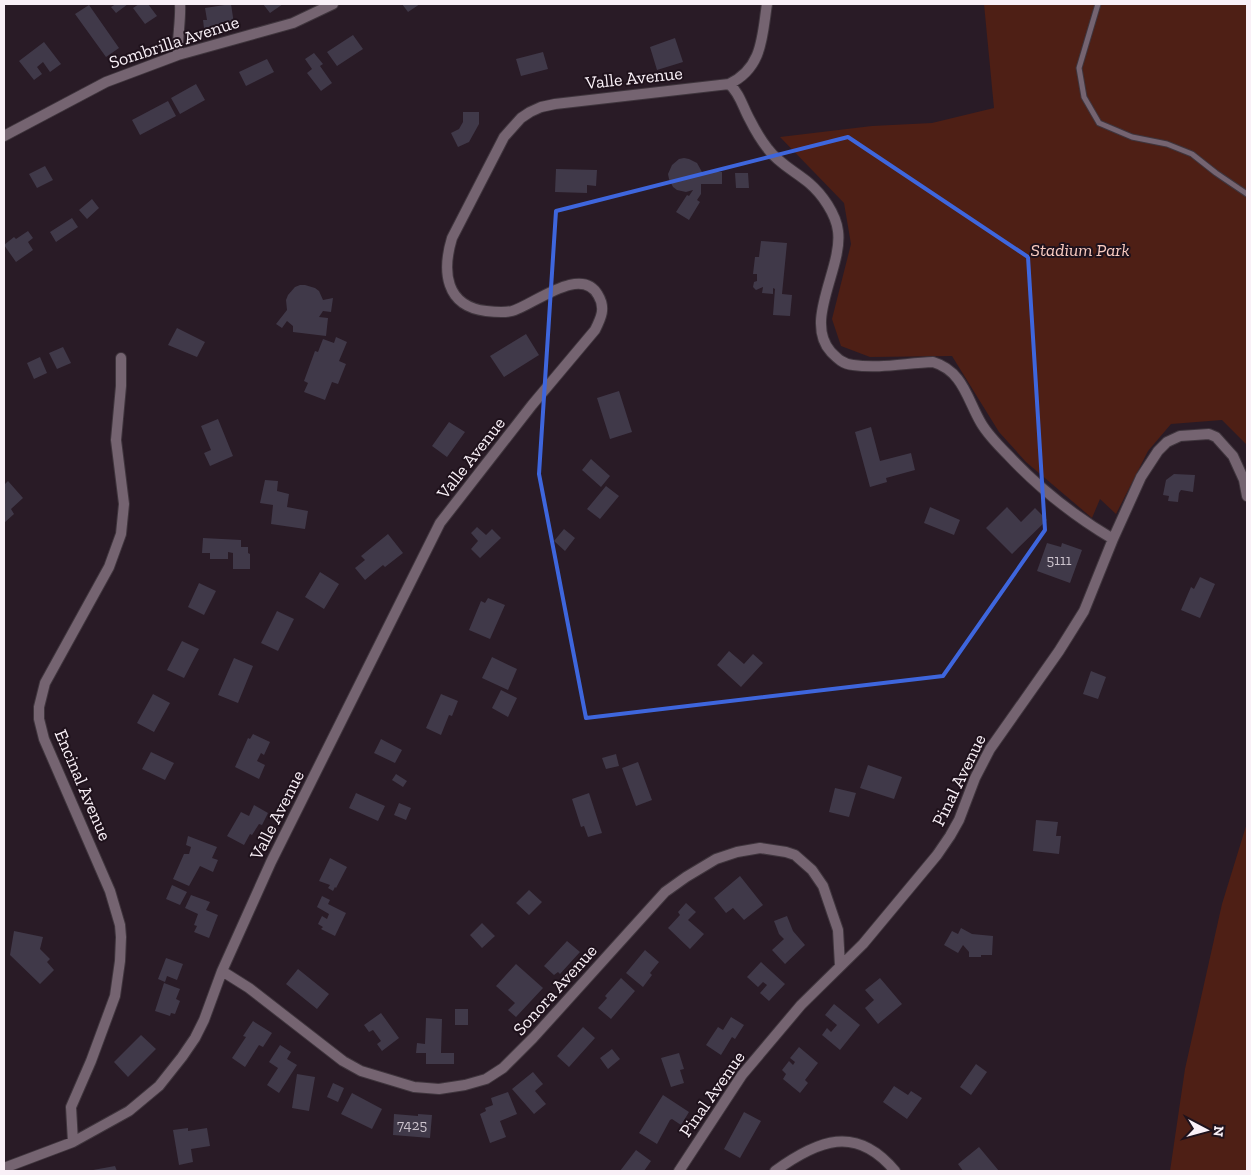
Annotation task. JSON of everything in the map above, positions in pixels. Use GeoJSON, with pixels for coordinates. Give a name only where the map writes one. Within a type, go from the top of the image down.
{"type":"FeatureCollection","features":[{"type":"Feature","properties":{"kind":"street"},"geometry":{"type":"LineString","coordinates":[[178,55],[180,4]]}},
{"type":"Feature","properties":{"kind":"street","name":"Sombrilla Avenue"},"geometry":{"type":"LineString","coordinates":[[4,136],[106,82],[178,55],[293,23],[333,4]]}},
{"type":"Feature","properties":{"kind":"street","name":"Valle Avenue"},"geometry":{"type":"LineString","coordinates":[[4,1168],[73,1142],[128,1111],[159,1086],[195,1038],[212,1000],[222,971],[271,862],[440,523],[532,405],[595,330],[602,316],[600,299],[596,291],[588,286],[560,287],[513,310],[497,312],[472,308],[460,302],[454,294],[447,275],[447,255],[504,137],[521,118],[530,112],[548,105],[729,84],[738,80],[751,68],[756,59],[767,4]]}},
{"type":"Feature","properties":{"kind":"street"},"geometry":{"type":"LineString","coordinates":[[729,84],[734,88],[768,150],[810,184],[824,199],[832,213],[838,230],[838,248],[821,315],[820,331],[827,348],[842,363],[852,365],[870,367],[933,362],[942,365],[959,379],[970,404],[988,433],[1028,477],[1090,526],[1112,539]]}},
{"type":"Feature","properties":{"kind":"street","name":"Encinal Avenue"},"geometry":{"type":"LineString","coordinates":[[73,1142],[71,1107],[101,1035],[114,996],[120,961],[121,937],[120,925],[110,890],[41,730],[39,707],[45,683],[109,567],[121,534],[124,504],[116,440],[121,386],[121,358]]}},
{"type":"Feature","properties":{"kind":"street","name":"Pinal Avenue"},"geometry":{"type":"LineString","coordinates":[[679,1171],[742,1075],[801,1004],[864,944],[950,836],[959,820],[975,778],[990,749],[1059,651],[1084,611],[1112,539],[1151,460],[1167,442],[1180,436],[1209,434],[1220,441],[1233,456],[1244,480],[1247,496]]}},
{"type":"Feature","properties":{"kind":"street","name":"Sonora Avenue"},"geometry":{"type":"LineString","coordinates":[[222,971],[249,988],[343,1061],[361,1071],[414,1088],[439,1090],[465,1085],[486,1078],[503,1068],[533,1038],[665,892],[716,859],[737,852],[760,848],[786,852],[795,856],[812,870],[823,886],[838,930],[840,966]]}},
{"type":"Feature","properties":{"kind":"street"},"geometry":{"type":"LineString","coordinates":[[775,1171],[809,1149],[834,1142],[853,1142],[870,1148],[895,1171]]}},
{"type":"Feature","properties":{"kind":"lane"},"geometry":{"type":"LineString","coordinates":[[1098,4],[1079,68],[1084,98],[1099,124],[1132,137],[1167,144],[1192,154],[1247,194]]}},
{"type":"Feature","properties":{"kind":"highlighted area"},"geometry":{"type":"Polygon","coordinates":[[[848,137],[1028,257],[1045,530],[943,676],[586,718],[539,474],[556,211],[848,137]]]}},
{"type":"Feature","properties":{"kind":"green space","name":"Stadium Park"},"geometry":{"type":"Polygon","coordinates":[[[984,4],[1247,4],[1247,445],[1222,420],[1171,424],[1148,451],[1116,514],[1100,499],[1092,518],[1026,462],[999,432],[952,356],[870,357],[841,346],[832,319],[851,244],[844,203],[780,137],[872,126],[932,123],[994,108],[984,4]]]}},
{"type":"Feature","properties":{"kind":"green space"},"geometry":{"type":"Polygon","coordinates":[[[1247,823],[1247,1171],[1170,1171],[1185,1069],[1222,904],[1247,823]]]}},
{"type":"Feature","properties":{"kind":"building"},"geometry":{"type":"Polygon","coordinates":[[[116,4],[128,4],[116,13],[111,7],[116,4]]]}},
{"type":"Feature","properties":{"kind":"building"},"geometry":{"type":"Polygon","coordinates":[[[139,4],[148,4],[157,16],[145,24],[133,8],[139,4]]]}},
{"type":"Feature","properties":{"kind":"building"},"geometry":{"type":"Polygon","coordinates":[[[231,4],[234,24],[204,28],[203,20],[207,20],[205,8],[231,4]]]}},
{"type":"Feature","properties":{"kind":"building"},"geometry":{"type":"Polygon","coordinates":[[[263,4],[283,4],[270,13],[263,4]]]}},
{"type":"Feature","properties":{"kind":"building"},"geometry":{"type":"Polygon","coordinates":[[[402,4],[420,4],[408,12],[402,4]]]}},
{"type":"Feature","properties":{"kind":"building"},"geometry":{"type":"Polygon","coordinates":[[[89,5],[119,48],[106,57],[75,14],[89,5]]]}},
{"type":"Feature","properties":{"kind":"building"},"geometry":{"type":"Polygon","coordinates":[[[353,35],[363,49],[337,66],[327,52],[353,35]]]}},
{"type":"Feature","properties":{"kind":"building"},"geometry":{"type":"Polygon","coordinates":[[[675,38],[683,62],[657,70],[650,47],[675,38]]]}},
{"type":"Feature","properties":{"kind":"building"},"geometry":{"type":"Polygon","coordinates":[[[44,42],[61,64],[50,72],[43,62],[37,67],[42,74],[34,80],[19,61],[44,42]]]}},
{"type":"Feature","properties":{"kind":"building"},"geometry":{"type":"Polygon","coordinates":[[[543,52],[548,69],[521,76],[516,59],[543,52]]]}},
{"type":"Feature","properties":{"kind":"building"},"geometry":{"type":"Polygon","coordinates":[[[314,53],[323,64],[320,66],[332,83],[321,91],[307,73],[312,69],[305,59],[314,53]]]}},
{"type":"Feature","properties":{"kind":"building"},"geometry":{"type":"Polygon","coordinates":[[[267,59],[274,72],[246,86],[239,72],[267,59]]]}},
{"type":"Feature","properties":{"kind":"building"},"geometry":{"type":"Polygon","coordinates":[[[196,84],[205,100],[180,114],[171,98],[196,84]]]}},
{"type":"Feature","properties":{"kind":"building"},"geometry":{"type":"Polygon","coordinates":[[[168,101],[176,116],[140,135],[132,120],[168,101]]]}},
{"type":"Feature","properties":{"kind":"building"},"geometry":{"type":"Polygon","coordinates":[[[463,112],[479,112],[479,124],[469,142],[458,147],[451,133],[459,129],[463,122],[463,112]]]}},
{"type":"Feature","properties":{"kind":"building"},"geometry":{"type":"Polygon","coordinates":[[[684,158],[697,163],[702,172],[722,172],[722,184],[701,184],[701,194],[697,200],[700,202],[689,220],[676,212],[687,195],[689,196],[693,190],[686,192],[677,190],[673,187],[668,174],[672,165],[679,159],[684,158]]]}},
{"type":"Feature","properties":{"kind":"building"},"geometry":{"type":"Polygon","coordinates":[[[45,166],[53,180],[37,188],[29,174],[45,166]]]}},
{"type":"Feature","properties":{"kind":"building"},"geometry":{"type":"Polygon","coordinates":[[[556,169],[597,170],[596,186],[587,185],[587,193],[555,192],[556,169]]]}},
{"type":"Feature","properties":{"kind":"building"},"geometry":{"type":"Polygon","coordinates":[[[735,173],[748,173],[749,188],[736,188],[735,173]]]}},
{"type":"Feature","properties":{"kind":"building"},"geometry":{"type":"Polygon","coordinates":[[[92,199],[99,208],[87,219],[79,210],[92,199]]]}},
{"type":"Feature","properties":{"kind":"building"},"geometry":{"type":"Polygon","coordinates":[[[72,218],[78,227],[56,242],[50,232],[72,218]]]}},
{"type":"Feature","properties":{"kind":"building"},"geometry":{"type":"Polygon","coordinates":[[[28,231],[33,238],[28,242],[33,250],[16,262],[4,245],[14,237],[16,239],[28,231]]]}},
{"type":"Feature","properties":{"kind":"building"},"geometry":{"type":"Polygon","coordinates":[[[761,241],[787,243],[782,294],[792,295],[790,316],[773,315],[775,289],[773,288],[773,294],[762,293],[763,287],[756,290],[753,287],[754,282],[757,281],[757,274],[753,274],[755,257],[759,257],[761,241]]]}},
{"type":"Feature","properties":{"kind":"building"},"geometry":{"type":"Polygon","coordinates":[[[300,285],[315,288],[319,291],[323,300],[333,298],[331,312],[323,311],[319,317],[328,318],[326,336],[293,332],[293,326],[287,321],[282,328],[276,324],[287,310],[286,300],[288,295],[295,287],[300,285]]]}},
{"type":"Feature","properties":{"kind":"building"},"geometry":{"type":"Polygon","coordinates":[[[177,328],[205,342],[197,357],[168,345],[177,328]]]}},
{"type":"Feature","properties":{"kind":"building"},"geometry":{"type":"Polygon","coordinates":[[[526,334],[539,355],[504,377],[490,356],[526,334]]]}},
{"type":"Feature","properties":{"kind":"building"},"geometry":{"type":"Polygon","coordinates":[[[336,337],[347,342],[339,361],[346,364],[338,384],[332,382],[325,400],[304,392],[308,383],[304,381],[315,351],[318,352],[323,339],[334,343],[336,337]]]}},
{"type":"Feature","properties":{"kind":"building"},"geometry":{"type":"Polygon","coordinates":[[[63,347],[71,363],[57,369],[49,353],[63,347]]]}},
{"type":"Feature","properties":{"kind":"building"},"geometry":{"type":"Polygon","coordinates":[[[40,357],[47,373],[34,379],[27,363],[40,357]]]}},
{"type":"Feature","properties":{"kind":"building"},"geometry":{"type":"Polygon","coordinates":[[[619,391],[632,432],[610,439],[597,398],[619,391]]]}},
{"type":"Feature","properties":{"kind":"building"},"geometry":{"type":"Polygon","coordinates":[[[218,419],[233,456],[210,466],[204,453],[211,450],[201,426],[218,419]]]}},
{"type":"Feature","properties":{"kind":"building"},"geometry":{"type":"Polygon","coordinates":[[[449,422],[465,432],[447,457],[432,446],[449,422]]]}},
{"type":"Feature","properties":{"kind":"building"},"geometry":{"type":"Polygon","coordinates":[[[871,427],[880,461],[911,453],[915,470],[886,478],[887,482],[870,487],[855,432],[871,427]]]}},
{"type":"Feature","properties":{"kind":"building"},"geometry":{"type":"Polygon","coordinates":[[[591,459],[610,476],[601,487],[582,470],[591,459]]]}},
{"type":"Feature","properties":{"kind":"building"},"geometry":{"type":"Polygon","coordinates":[[[1174,474],[1195,475],[1193,492],[1181,490],[1178,502],[1168,501],[1169,496],[1163,495],[1166,480],[1174,474]]]}},
{"type":"Feature","properties":{"kind":"building"},"geometry":{"type":"Polygon","coordinates":[[[265,480],[278,481],[277,491],[289,494],[287,507],[308,511],[305,529],[271,524],[273,505],[260,503],[265,480]]]}},
{"type":"Feature","properties":{"kind":"building"},"geometry":{"type":"Polygon","coordinates":[[[8,481],[23,498],[11,509],[14,514],[4,523],[4,485],[8,481]]]}},
{"type":"Feature","properties":{"kind":"building"},"geometry":{"type":"Polygon","coordinates":[[[606,486],[619,496],[600,519],[587,509],[606,486]]]}},
{"type":"Feature","properties":{"kind":"building"},"geometry":{"type":"Polygon","coordinates":[[[930,507],[960,520],[954,535],[924,523],[930,507]]]}},
{"type":"Feature","properties":{"kind":"building"},"geometry":{"type":"Polygon","coordinates":[[[1007,507],[1021,522],[1035,508],[1047,520],[1012,554],[986,528],[1007,507]]]}},
{"type":"Feature","properties":{"kind":"building"},"geometry":{"type":"Polygon","coordinates":[[[477,527],[486,535],[492,529],[501,538],[480,558],[471,549],[478,541],[471,533],[477,527]]]}},
{"type":"Feature","properties":{"kind":"building"},"geometry":{"type":"Polygon","coordinates":[[[564,529],[575,538],[565,551],[554,541],[564,529]]]}},
{"type":"Feature","properties":{"kind":"building"},"geometry":{"type":"Polygon","coordinates":[[[388,534],[403,553],[385,567],[383,565],[365,580],[355,568],[365,560],[361,556],[388,534]]]}},
{"type":"Feature","properties":{"kind":"building"},"geometry":{"type":"Polygon","coordinates":[[[203,538],[241,540],[241,547],[248,547],[250,569],[233,569],[233,553],[228,552],[228,559],[210,559],[210,553],[202,553],[203,538]]]}},
{"type":"Feature","properties":{"kind":"building"},"geometry":{"type":"Polygon","coordinates":[[[1047,543],[1061,547],[1062,543],[1082,550],[1070,583],[1037,571],[1047,543]]]}},
{"type":"Feature","properties":{"kind":"building"},"geometry":{"type":"Polygon","coordinates":[[[320,572],[339,584],[324,609],[305,597],[320,572]]]}},
{"type":"Feature","properties":{"kind":"building"},"geometry":{"type":"Polygon","coordinates":[[[1200,577],[1215,584],[1200,618],[1181,610],[1191,587],[1194,589],[1200,577]]]}},
{"type":"Feature","properties":{"kind":"building"},"geometry":{"type":"Polygon","coordinates":[[[199,583],[216,591],[204,615],[188,607],[199,583]]]}},
{"type":"Feature","properties":{"kind":"building"},"geometry":{"type":"Polygon","coordinates":[[[488,598],[505,605],[490,639],[469,630],[481,601],[485,603],[488,598]]]}},
{"type":"Feature","properties":{"kind":"building"},"geometry":{"type":"Polygon","coordinates":[[[277,611],[294,619],[278,651],[261,643],[277,611]]]}},
{"type":"Feature","properties":{"kind":"building"},"geometry":{"type":"Polygon","coordinates":[[[182,641],[199,649],[184,678],[167,670],[182,641]]]}},
{"type":"Feature","properties":{"kind":"building"},"geometry":{"type":"Polygon","coordinates":[[[729,651],[744,664],[753,654],[763,663],[741,687],[717,665],[729,651]]]}},
{"type":"Feature","properties":{"kind":"building"},"geometry":{"type":"Polygon","coordinates":[[[492,657],[517,669],[508,690],[482,678],[492,657]]]}},
{"type":"Feature","properties":{"kind":"building"},"geometry":{"type":"Polygon","coordinates":[[[234,658],[253,666],[238,703],[218,695],[234,658]]]}},
{"type":"Feature","properties":{"kind":"building"},"geometry":{"type":"Polygon","coordinates":[[[1091,671],[1106,677],[1098,699],[1083,694],[1091,671]]]}},
{"type":"Feature","properties":{"kind":"building"},"geometry":{"type":"Polygon","coordinates":[[[501,690],[517,698],[508,717],[492,708],[501,690]]]}},
{"type":"Feature","properties":{"kind":"building"},"geometry":{"type":"Polygon","coordinates":[[[153,694],[170,703],[154,732],[137,723],[153,694]]]}},
{"type":"Feature","properties":{"kind":"building"},"geometry":{"type":"Polygon","coordinates":[[[441,694],[458,701],[452,716],[449,715],[441,735],[426,728],[441,694]]]}},
{"type":"Feature","properties":{"kind":"building"},"geometry":{"type":"Polygon","coordinates":[[[253,734],[270,742],[264,755],[261,753],[257,761],[265,765],[259,779],[235,767],[248,738],[250,739],[253,734]]]}},
{"type":"Feature","properties":{"kind":"building"},"geometry":{"type":"Polygon","coordinates":[[[381,739],[402,750],[395,763],[374,753],[381,739]]]}},
{"type":"Feature","properties":{"kind":"building"},"geometry":{"type":"Polygon","coordinates":[[[151,752],[174,763],[165,780],[142,769],[151,752]]]}},
{"type":"Feature","properties":{"kind":"building"},"geometry":{"type":"Polygon","coordinates":[[[616,754],[619,766],[606,769],[602,758],[616,754]]]}},
{"type":"Feature","properties":{"kind":"building"},"geometry":{"type":"Polygon","coordinates":[[[638,762],[652,800],[636,806],[622,768],[638,762]]]}},
{"type":"Feature","properties":{"kind":"building"},"geometry":{"type":"Polygon","coordinates":[[[868,765],[902,777],[894,799],[860,788],[868,765]]]}},
{"type":"Feature","properties":{"kind":"building"},"geometry":{"type":"Polygon","coordinates":[[[396,774],[407,781],[403,787],[392,780],[396,774]]]}},
{"type":"Feature","properties":{"kind":"building"},"geometry":{"type":"Polygon","coordinates":[[[835,788],[856,793],[849,817],[829,812],[835,788]]]}},
{"type":"Feature","properties":{"kind":"building"},"geometry":{"type":"Polygon","coordinates":[[[356,793],[385,806],[378,821],[349,808],[356,793]]]}},
{"type":"Feature","properties":{"kind":"building"},"geometry":{"type":"Polygon","coordinates":[[[589,793],[602,833],[588,837],[584,826],[581,827],[572,799],[589,793]]]}},
{"type":"Feature","properties":{"kind":"building"},"geometry":{"type":"Polygon","coordinates":[[[399,803],[411,808],[406,820],[394,815],[399,803]]]}},
{"type":"Feature","properties":{"kind":"building"},"geometry":{"type":"Polygon","coordinates":[[[254,805],[268,813],[262,825],[259,824],[252,835],[250,834],[244,845],[227,836],[241,812],[249,816],[254,805]]]}},
{"type":"Feature","properties":{"kind":"building"},"geometry":{"type":"Polygon","coordinates":[[[1036,820],[1058,822],[1056,836],[1061,836],[1059,854],[1033,851],[1036,820]]]}},
{"type":"Feature","properties":{"kind":"building"},"geometry":{"type":"Polygon","coordinates":[[[188,836],[217,847],[212,858],[218,860],[213,872],[200,866],[189,886],[173,879],[184,854],[189,854],[191,847],[186,845],[188,836]]]}},
{"type":"Feature","properties":{"kind":"building"},"geometry":{"type":"Polygon","coordinates":[[[330,858],[347,867],[333,891],[328,888],[330,885],[319,881],[330,858]]]}},
{"type":"Feature","properties":{"kind":"building"},"geometry":{"type":"Polygon","coordinates":[[[740,876],[763,905],[744,920],[733,908],[726,913],[714,898],[740,876]]]}},
{"type":"Feature","properties":{"kind":"building"},"geometry":{"type":"Polygon","coordinates":[[[172,885],[187,892],[180,905],[166,899],[172,885]]]}},
{"type":"Feature","properties":{"kind":"building"},"geometry":{"type":"Polygon","coordinates":[[[529,890],[542,902],[529,915],[516,903],[529,890]]]}},
{"type":"Feature","properties":{"kind":"building"},"geometry":{"type":"Polygon","coordinates":[[[191,895],[210,902],[206,910],[218,915],[209,938],[194,932],[197,926],[194,925],[198,914],[185,908],[191,895]]]}},
{"type":"Feature","properties":{"kind":"building"},"geometry":{"type":"Polygon","coordinates":[[[322,896],[330,900],[328,904],[346,913],[335,936],[321,929],[323,927],[318,924],[322,916],[327,919],[329,914],[317,907],[322,896]]]}},
{"type":"Feature","properties":{"kind":"building"},"geometry":{"type":"Polygon","coordinates":[[[686,903],[696,912],[688,920],[704,934],[690,949],[668,928],[680,915],[678,912],[686,903]]]}},
{"type":"Feature","properties":{"kind":"building"},"geometry":{"type":"Polygon","coordinates":[[[787,916],[793,931],[805,945],[785,964],[772,950],[784,939],[779,934],[774,921],[787,916]]]}},
{"type":"Feature","properties":{"kind":"building"},"geometry":{"type":"Polygon","coordinates":[[[482,923],[495,936],[482,948],[470,935],[482,923]]]}},
{"type":"Feature","properties":{"kind":"building"},"geometry":{"type":"Polygon","coordinates":[[[961,928],[972,934],[993,936],[992,955],[969,957],[969,952],[963,945],[958,953],[944,945],[952,931],[958,934],[961,928]]]}},
{"type":"Feature","properties":{"kind":"building"},"geometry":{"type":"Polygon","coordinates":[[[14,931],[43,937],[40,949],[50,959],[47,962],[54,970],[40,984],[10,955],[14,931]]]}},
{"type":"Feature","properties":{"kind":"building"},"geometry":{"type":"Polygon","coordinates":[[[567,941],[580,952],[560,974],[558,972],[554,975],[544,966],[567,941]]]}},
{"type":"Feature","properties":{"kind":"building"},"geometry":{"type":"Polygon","coordinates":[[[645,950],[659,962],[650,973],[652,975],[643,987],[626,973],[645,950]]]}},
{"type":"Feature","properties":{"kind":"building"},"geometry":{"type":"Polygon","coordinates":[[[166,958],[183,964],[177,980],[167,976],[165,982],[158,979],[166,958]]]}},
{"type":"Feature","properties":{"kind":"building"},"geometry":{"type":"Polygon","coordinates":[[[761,962],[785,984],[769,1001],[760,993],[767,985],[763,982],[758,987],[747,977],[761,962]]]}},
{"type":"Feature","properties":{"kind":"building"},"geometry":{"type":"Polygon","coordinates":[[[516,964],[543,988],[516,1017],[508,1010],[515,1003],[496,986],[516,964]]]}},
{"type":"Feature","properties":{"kind":"building"},"geometry":{"type":"Polygon","coordinates":[[[298,969],[329,994],[317,1009],[286,984],[298,969]]]}},
{"type":"Feature","properties":{"kind":"building"},"geometry":{"type":"Polygon","coordinates":[[[621,978],[635,991],[611,1019],[598,1008],[607,998],[605,996],[621,978]]]}},
{"type":"Feature","properties":{"kind":"building"},"geometry":{"type":"Polygon","coordinates":[[[880,978],[902,1004],[878,1024],[865,1008],[874,1000],[865,990],[880,978]]]}},
{"type":"Feature","properties":{"kind":"building"},"geometry":{"type":"Polygon","coordinates":[[[164,983],[180,989],[176,999],[180,1001],[175,1014],[171,1013],[170,1016],[155,1011],[164,983]]]}},
{"type":"Feature","properties":{"kind":"building"},"geometry":{"type":"Polygon","coordinates":[[[834,1004],[860,1025],[840,1050],[822,1035],[827,1028],[831,1032],[837,1025],[825,1015],[834,1004]]]}},
{"type":"Feature","properties":{"kind":"building"},"geometry":{"type":"Polygon","coordinates":[[[455,1009],[468,1009],[468,1025],[455,1025],[455,1009]]]}},
{"type":"Feature","properties":{"kind":"building"},"geometry":{"type":"Polygon","coordinates":[[[381,1013],[399,1038],[382,1051],[377,1044],[381,1041],[373,1030],[369,1032],[364,1025],[381,1013]]]}},
{"type":"Feature","properties":{"kind":"building"},"geometry":{"type":"Polygon","coordinates":[[[731,1017],[744,1025],[735,1039],[732,1037],[721,1055],[706,1045],[718,1027],[723,1030],[731,1017]]]}},
{"type":"Feature","properties":{"kind":"building"},"geometry":{"type":"Polygon","coordinates":[[[426,1018],[442,1019],[441,1053],[454,1053],[454,1064],[426,1064],[426,1053],[416,1053],[417,1043],[425,1044],[426,1018]]]}},
{"type":"Feature","properties":{"kind":"building"},"geometry":{"type":"Polygon","coordinates":[[[253,1021],[272,1033],[263,1047],[259,1045],[245,1067],[232,1058],[246,1037],[243,1036],[253,1021]]]}},
{"type":"Feature","properties":{"kind":"building"},"geometry":{"type":"Polygon","coordinates":[[[583,1027],[595,1038],[569,1067],[557,1056],[583,1027]]]}},
{"type":"Feature","properties":{"kind":"building"},"geometry":{"type":"Polygon","coordinates":[[[141,1035],[156,1049],[128,1077],[114,1062],[141,1035]]]}},
{"type":"Feature","properties":{"kind":"building"},"geometry":{"type":"Polygon","coordinates":[[[280,1045],[291,1052],[287,1059],[297,1065],[279,1093],[267,1085],[278,1068],[269,1062],[280,1045]]]}},
{"type":"Feature","properties":{"kind":"building"},"geometry":{"type":"Polygon","coordinates":[[[799,1047],[818,1063],[805,1080],[808,1083],[800,1093],[783,1079],[786,1074],[782,1070],[789,1061],[793,1065],[795,1062],[790,1058],[799,1047]]]}},
{"type":"Feature","properties":{"kind":"building"},"geometry":{"type":"Polygon","coordinates":[[[612,1049],[620,1059],[608,1069],[600,1058],[612,1049]]]}},
{"type":"Feature","properties":{"kind":"building"},"geometry":{"type":"Polygon","coordinates":[[[679,1053],[684,1069],[680,1070],[684,1083],[671,1087],[661,1058],[679,1053]]]}},
{"type":"Feature","properties":{"kind":"building"},"geometry":{"type":"Polygon","coordinates":[[[976,1064],[987,1072],[971,1095],[960,1087],[976,1064]]]}},
{"type":"Feature","properties":{"kind":"building"},"geometry":{"type":"Polygon","coordinates":[[[533,1072],[543,1084],[535,1091],[546,1104],[534,1114],[512,1089],[533,1072]]]}},
{"type":"Feature","properties":{"kind":"building"},"geometry":{"type":"Polygon","coordinates":[[[297,1074],[315,1077],[309,1111],[292,1108],[297,1074]]]}},
{"type":"Feature","properties":{"kind":"building"},"geometry":{"type":"Polygon","coordinates":[[[333,1083],[344,1088],[338,1102],[327,1097],[333,1083]]]}},
{"type":"Feature","properties":{"kind":"building"},"geometry":{"type":"Polygon","coordinates":[[[894,1086],[908,1095],[911,1091],[922,1098],[907,1119],[883,1102],[894,1086]]]}},
{"type":"Feature","properties":{"kind":"building"},"geometry":{"type":"Polygon","coordinates":[[[508,1092],[517,1114],[500,1121],[506,1137],[490,1143],[480,1114],[486,1111],[485,1108],[493,1105],[491,1098],[508,1092]]]}},
{"type":"Feature","properties":{"kind":"building"},"geometry":{"type":"Polygon","coordinates":[[[352,1093],[382,1109],[372,1129],[341,1114],[352,1093]]]}},
{"type":"Feature","properties":{"kind":"building"},"geometry":{"type":"Polygon","coordinates":[[[663,1095],[689,1112],[681,1125],[672,1119],[670,1120],[657,1144],[639,1133],[663,1095]]]}},
{"type":"Feature","properties":{"kind":"building"},"geometry":{"type":"Polygon","coordinates":[[[744,1112],[761,1121],[740,1158],[724,1149],[744,1112]]]}},
{"type":"Feature","properties":{"kind":"building"},"geometry":{"type":"Polygon","coordinates":[[[394,1114],[432,1115],[430,1138],[393,1135],[394,1114]]]}},
{"type":"Feature","properties":{"kind":"building"},"geometry":{"type":"Polygon","coordinates":[[[188,1128],[188,1131],[207,1128],[210,1146],[191,1149],[193,1162],[179,1165],[173,1130],[188,1128]]]}},
{"type":"Feature","properties":{"kind":"building"},"geometry":{"type":"Polygon","coordinates":[[[979,1147],[999,1171],[963,1171],[958,1164],[979,1147]]]}},
{"type":"Feature","properties":{"kind":"building"},"geometry":{"type":"Polygon","coordinates":[[[636,1150],[651,1161],[644,1171],[620,1171],[636,1150]]]}},
{"type":"Feature","properties":{"kind":"building"},"geometry":{"type":"Polygon","coordinates":[[[115,1166],[117,1171],[93,1171],[93,1170],[115,1166]]]}}]}
